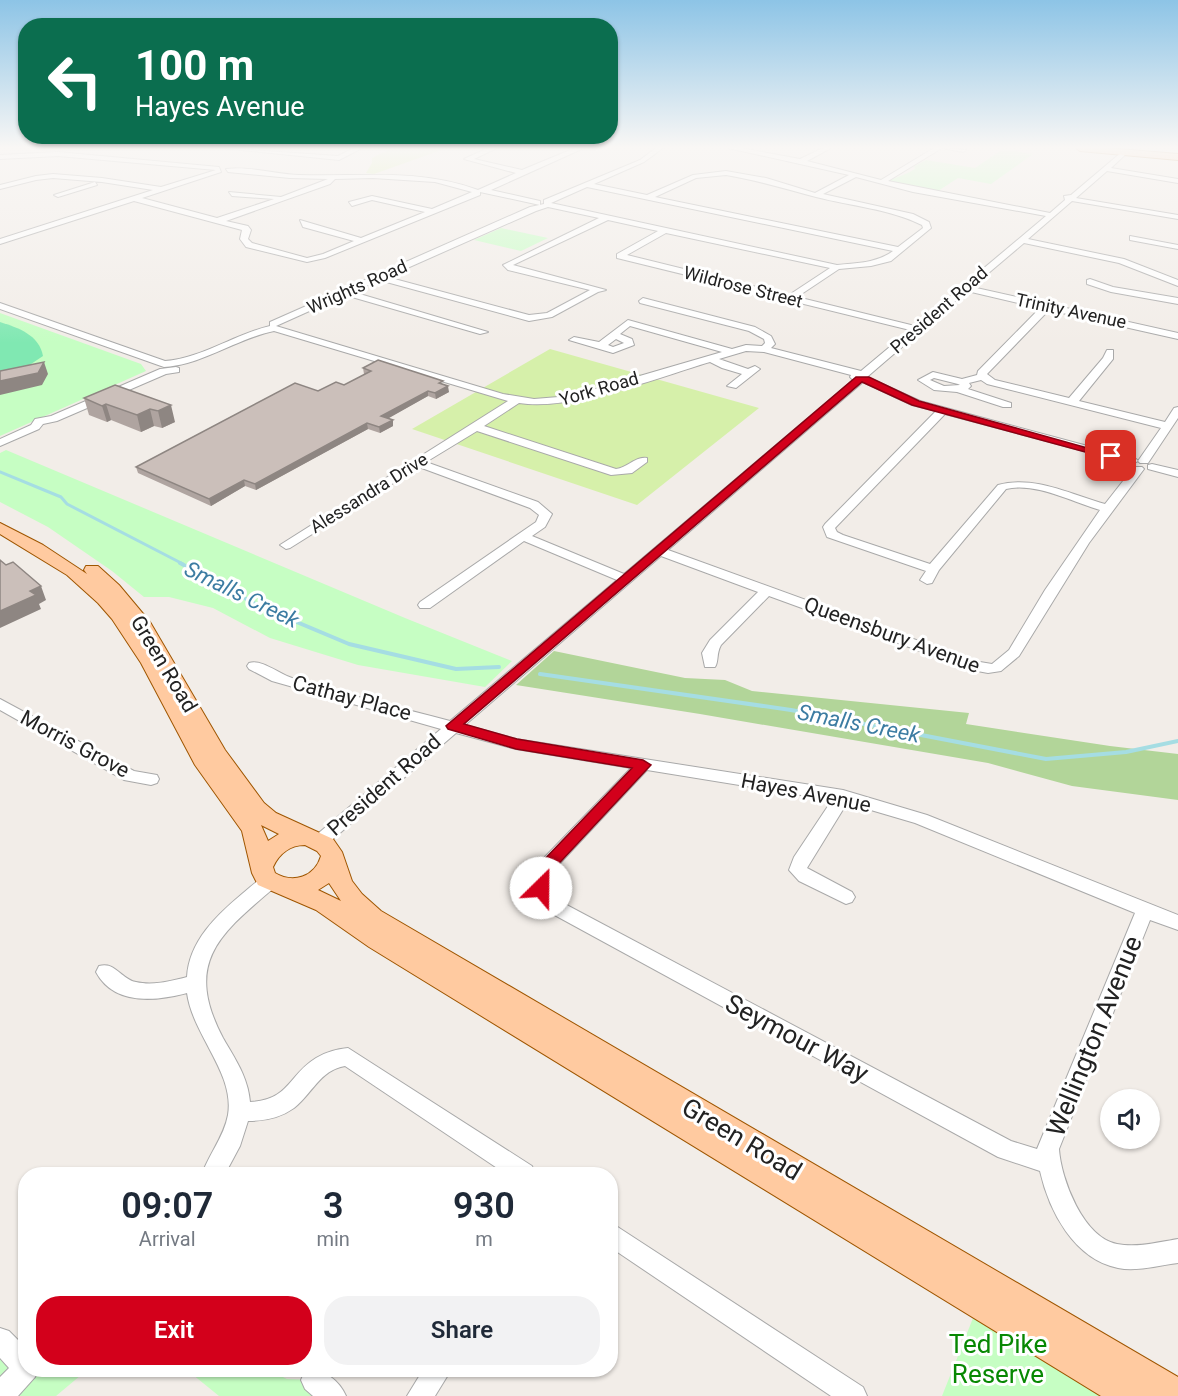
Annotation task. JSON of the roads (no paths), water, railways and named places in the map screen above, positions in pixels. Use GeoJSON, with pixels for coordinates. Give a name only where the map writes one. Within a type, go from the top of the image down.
{"type":"FeatureCollection","features":[{"type":"Feature","properties":{"kind":"main road","name":"Green Road"},"geometry":{"type":"LineString","coordinates":[[0,514],[58,545],[113,589],[144,626],[217,754],[249,799],[268,819],[319,845],[351,898],[366,914],[1178,1396]]}},
{"type":"Feature","properties":{"kind":"main road","name":"Green Road"},"geometry":{"type":"LineString","coordinates":[[0,528],[44,551],[82,579],[130,630],[202,760],[252,828],[273,879],[313,895],[378,940],[1132,1396]]}},
{"type":"Feature","properties":{"kind":"main road"},"geometry":{"type":"LineString","coordinates":[[291,838],[319,845],[331,863],[323,876],[313,882],[273,879],[268,852],[278,844],[291,838]]}},
{"type":"Feature","properties":{"kind":"street"},"geometry":{"type":"LineString","coordinates":[[0,242],[91,213]]}},
{"type":"Feature","properties":{"kind":"street"},"geometry":{"type":"LineString","coordinates":[[193,213],[245,228],[247,230],[244,239],[249,245],[306,260],[325,256],[426,213]]}},
{"type":"Feature","properties":{"kind":"street"},"geometry":{"type":"LineString","coordinates":[[220,220],[240,213]]}},
{"type":"Feature","properties":{"kind":"street","name":"Wrights Road"},"geometry":{"type":"LineString","coordinates":[[164,367],[179,369],[182,365],[180,363],[270,327],[522,213]]}},
{"type":"Feature","properties":{"kind":"street"},"geometry":{"type":"LineString","coordinates":[[584,213],[837,267],[880,263],[927,228],[926,224],[910,216],[897,213]]}},
{"type":"Feature","properties":{"kind":"street"},"geometry":{"type":"LineString","coordinates":[[722,213],[899,250]]}},
{"type":"Feature","properties":{"kind":"street"},"geometry":{"type":"LineString","coordinates":[[1042,213],[1051,215]]}},
{"type":"Feature","properties":{"kind":"street","name":"President Road"},"geometry":{"type":"LineString","coordinates":[[319,845],[453,726],[1054,213]]}},
{"type":"Feature","properties":{"kind":"street"},"geometry":{"type":"LineString","coordinates":[[1156,213],[1178,217]]}},
{"type":"Feature","properties":{"kind":"street"},"geometry":{"type":"LineString","coordinates":[[378,277],[529,318],[549,315],[601,290],[511,268],[507,264],[606,218]]}},
{"type":"Feature","properties":{"kind":"street"},"geometry":{"type":"LineString","coordinates":[[303,222],[306,225],[362,241]]}},
{"type":"Feature","properties":{"kind":"street","name":"Wildrose Street"},"geometry":{"type":"LineString","coordinates":[[665,231],[620,256],[918,329]]}},
{"type":"Feature","properties":{"kind":"street"},"geometry":{"type":"LineString","coordinates":[[1133,238],[1178,247]]}},
{"type":"Feature","properties":{"kind":"street"},"geometry":{"type":"LineString","coordinates":[[1022,240],[1136,265],[1178,283]]}},
{"type":"Feature","properties":{"kind":"street"},"geometry":{"type":"LineString","coordinates":[[788,298],[837,267]]}},
{"type":"Feature","properties":{"kind":"street"},"geometry":{"type":"LineString","coordinates":[[1090,282],[1130,293],[1178,301]]}},
{"type":"Feature","properties":{"kind":"street","name":"Trinity Avenue"},"geometry":{"type":"LineString","coordinates":[[965,288],[1178,336]]}},
{"type":"Feature","properties":{"kind":"street"},"geometry":{"type":"LineString","coordinates":[[344,292],[483,332]]}},
{"type":"Feature","properties":{"kind":"street"},"geometry":{"type":"LineString","coordinates":[[643,301],[752,329],[768,338],[770,344],[764,349]]}},
{"type":"Feature","properties":{"kind":"street"},"geometry":{"type":"LineString","coordinates":[[0,306],[164,367]]}},
{"type":"Feature","properties":{"kind":"street"},"geometry":{"type":"LineString","coordinates":[[984,378],[982,373],[1047,306]]}},
{"type":"Feature","properties":{"kind":"street"},"geometry":{"type":"LineString","coordinates":[[615,336],[614,332],[628,323],[729,351]]}},
{"type":"Feature","properties":{"kind":"street","name":"York Road"},"geometry":{"type":"LineString","coordinates":[[270,327],[515,400],[552,402],[572,399],[729,351],[746,348],[764,349],[861,377],[902,398],[942,411],[1178,474]]}},
{"type":"Feature","properties":{"kind":"street"},"geometry":{"type":"LineString","coordinates":[[574,340],[618,350],[631,342],[615,336],[602,343],[602,346]]}},
{"type":"Feature","properties":{"kind":"street"},"geometry":{"type":"LineString","coordinates":[[1072,402],[1108,358],[1110,352]]}},
{"type":"Feature","properties":{"kind":"street"},"geometry":{"type":"LineString","coordinates":[[709,357],[725,366],[754,370],[732,386]]}},
{"type":"Feature","properties":{"kind":"street"},"geometry":{"type":"LineString","coordinates":[[0,443],[35,427],[51,427],[57,423],[53,419],[164,367]]}},
{"type":"Feature","properties":{"kind":"street"},"geometry":{"type":"LineString","coordinates":[[1007,405],[963,386],[984,378],[1167,426]]}},
{"type":"Feature","properties":{"kind":"street","name":"Alessandra Drive"},"geometry":{"type":"LineString","coordinates":[[286,545],[476,427],[515,400]]}},
{"type":"Feature","properties":{"kind":"street"},"geometry":{"type":"LineString","coordinates":[[1142,465],[1178,410]]}},
{"type":"Feature","properties":{"kind":"street"},"geometry":{"type":"LineString","coordinates":[[942,411],[831,523],[825,533],[930,574],[1002,487],[1009,482],[1108,508]]}},
{"type":"Feature","properties":{"kind":"street"},"geometry":{"type":"LineString","coordinates":[[476,427],[615,473],[628,471],[643,460]]}},
{"type":"Feature","properties":{"kind":"street"},"geometry":{"type":"LineString","coordinates":[[417,463],[534,505],[546,514],[541,524],[425,605]]}},
{"type":"Feature","properties":{"kind":"street","name":"Queensbury Avenue"},"geometry":{"type":"LineString","coordinates":[[659,551],[969,664],[989,669],[996,668],[1002,666],[1014,652],[1051,591],[1108,508],[1142,465]]}},
{"type":"Feature","properties":{"kind":"street"},"geometry":{"type":"LineString","coordinates":[[522,536],[626,579]]}},
{"type":"Feature","properties":{"kind":"street"},"geometry":{"type":"LineString","coordinates":[[710,664],[709,653],[715,643],[767,590]]}},
{"type":"Feature","properties":{"kind":"street","name":"Cathay Place"},"geometry":{"type":"LineString","coordinates":[[254,666],[277,678],[453,726]]}},
{"type":"Feature","properties":{"kind":"street","name":"Morris Grove"},"geometry":{"type":"LineString","coordinates":[[0,704],[130,776],[151,779]]}},
{"type":"Feature","properties":{"kind":"street","name":"Hayes Avenue"},"geometry":{"type":"LineString","coordinates":[[453,726],[516,744],[843,796],[921,819],[1178,923]]}},
{"type":"Feature","properties":{"kind":"street","name":"Seymour Way"},"geometry":{"type":"LineString","coordinates":[[643,765],[544,869],[539,878],[545,898],[565,912],[996,1144],[1047,1163]]}},
{"type":"Feature","properties":{"kind":"street"},"geometry":{"type":"LineString","coordinates":[[843,796],[800,862],[798,870],[846,897]]}},
{"type":"Feature","properties":{"kind":"street"},"geometry":{"type":"LineString","coordinates":[[217,1167],[232,1137],[239,1112],[239,1092],[197,1000],[198,961],[209,941],[231,916],[273,879]]}},
{"type":"Feature","properties":{"kind":"street","name":"Wellington Avenue"},"geometry":{"type":"LineString","coordinates":[[1047,1163],[1048,1149],[1144,909]]}},
{"type":"Feature","properties":{"kind":"street"},"geometry":{"type":"LineString","coordinates":[[106,972],[121,986],[148,992],[168,990],[196,982]]}},
{"type":"Feature","properties":{"kind":"street"},"geometry":{"type":"LineString","coordinates":[[239,1112],[276,1107],[284,1102],[324,1062],[348,1057],[513,1167]]}},
{"type":"Feature","properties":{"kind":"street"},"geometry":{"type":"LineString","coordinates":[[1047,1163],[1080,1233],[1090,1243],[1116,1256],[1178,1251]]}},
{"type":"Feature","properties":{"kind":"street"},"geometry":{"type":"LineString","coordinates":[[618,1238],[854,1396]]}},
{"type":"Feature","properties":{"kind":"street"},"geometry":{"type":"LineString","coordinates":[[0,1340],[18,1359]]}},
{"type":"Feature","properties":{"kind":"street"},"geometry":{"type":"LineString","coordinates":[[0,1396],[18,1377]]}},
{"type":"Feature","properties":{"kind":"street"},"geometry":{"type":"LineString","coordinates":[[420,1396],[433,1377]]}},
{"type":"Feature","properties":{"kind":"waterway","name":"Smalls Creek"},"geometry":{"type":"LineString","coordinates":[[0,472],[61,497],[67,504],[183,564]]}},
{"type":"Feature","properties":{"kind":"waterway","name":"Smalls Creek"},"geometry":{"type":"LineString","coordinates":[[180,563],[261,607],[349,644],[456,669],[499,667]]}},
{"type":"Feature","properties":{"kind":"waterway","name":"Smalls Creek"},"geometry":{"type":"LineString","coordinates":[[540,674],[791,710],[1046,759],[1126,752],[1178,741]]}},
{"type":"Feature","properties":{"kind":"park label","name":"Ted Pike Reserve"},"geometry":{"type":"Point","coordinates":[998,1359]}}]}
